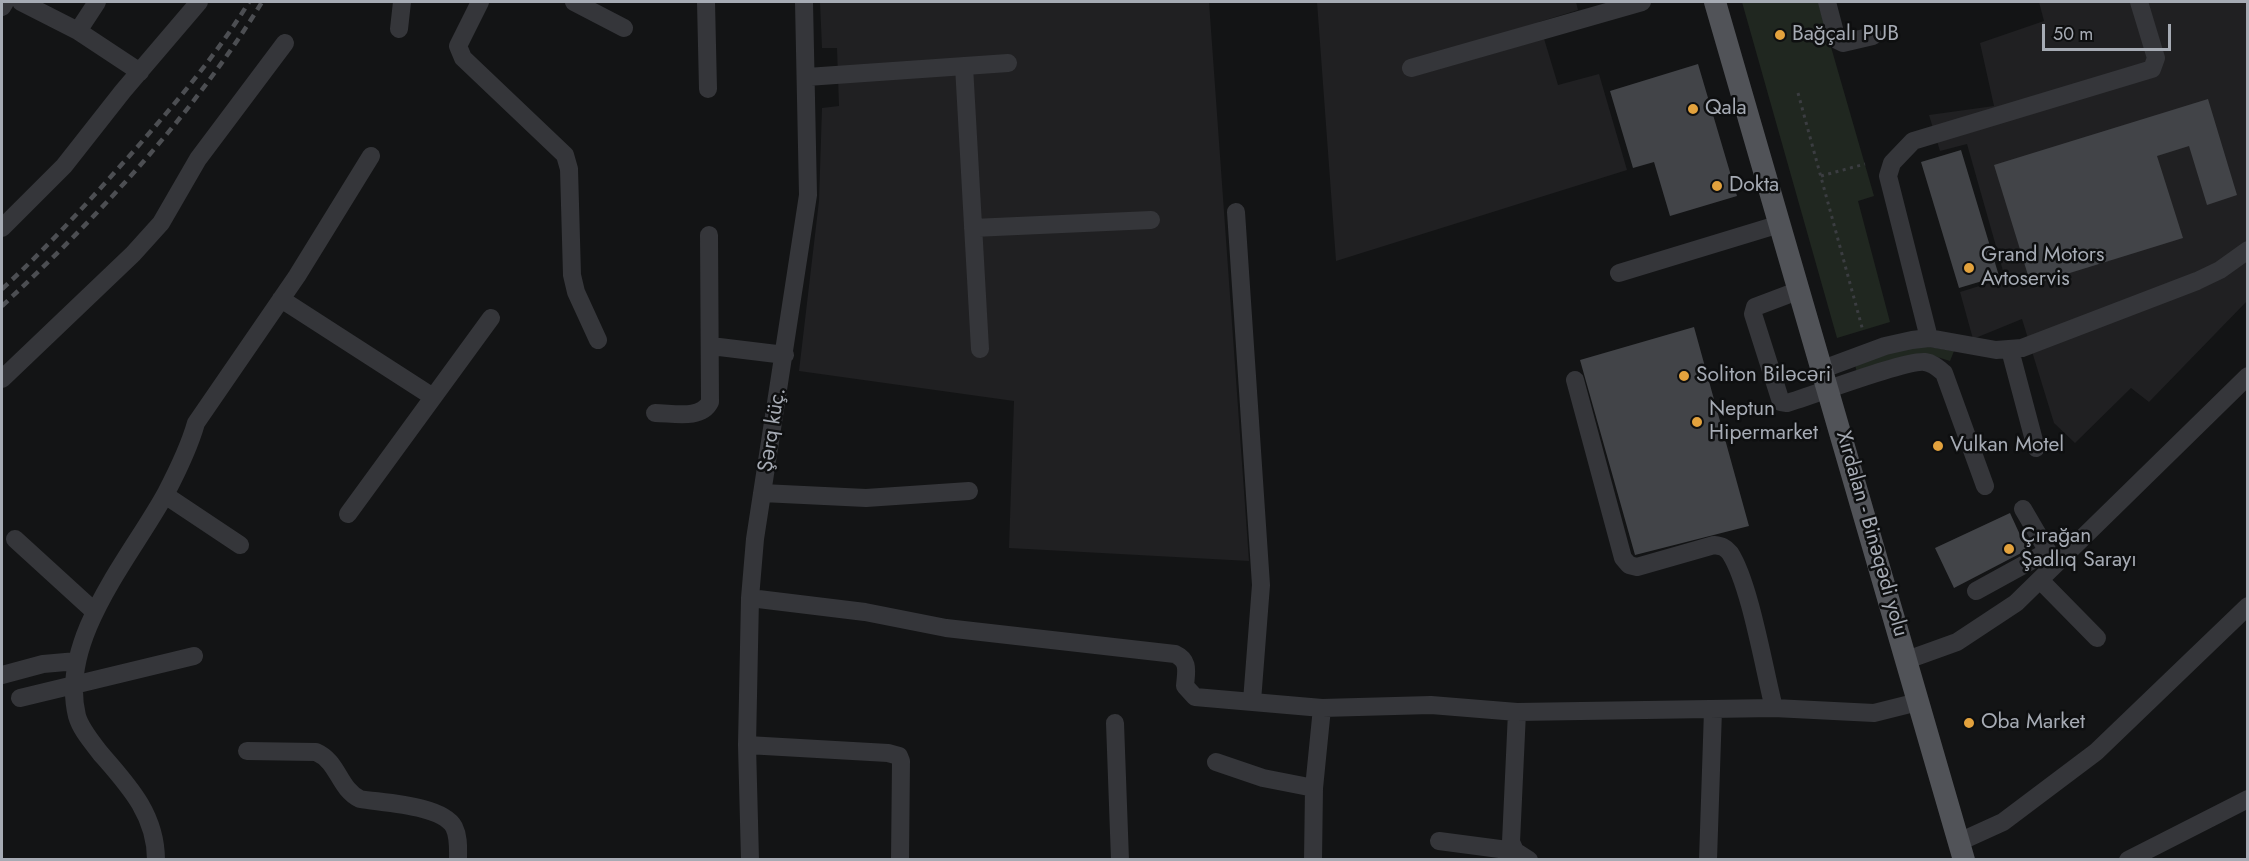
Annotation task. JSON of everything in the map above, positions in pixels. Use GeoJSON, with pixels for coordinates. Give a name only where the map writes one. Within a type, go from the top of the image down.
{"type":"FeatureCollection","features":[{"type":"Feature","properties":{"kind":"main road","name":"Xırdalan - Binəqədi yolu"},"geometry":{"type":"LineString","coordinates":[[1715,2],[1961,851]]}},
{"type":"Feature","properties":{"kind":"street"},"geometry":{"type":"LineString","coordinates":[[2,7],[5,2]]}},
{"type":"Feature","properties":{"kind":"street"},"geometry":{"type":"LineString","coordinates":[[21,2],[78,31],[140,72]]}},
{"type":"Feature","properties":{"kind":"street"},"geometry":{"type":"LineString","coordinates":[[78,31],[97,2]]}},
{"type":"Feature","properties":{"kind":"street"},"geometry":{"type":"LineString","coordinates":[[2,228],[64,166],[199,2]]}},
{"type":"Feature","properties":{"kind":"street"},"geometry":{"type":"LineString","coordinates":[[399,29],[402,2]]}},
{"type":"Feature","properties":{"kind":"street"},"geometry":{"type":"LineString","coordinates":[[480,2],[458,46],[463,58],[565,155],[569,169],[572,275],[576,292],[598,340]]}},
{"type":"Feature","properties":{"kind":"street"},"geometry":{"type":"LineString","coordinates":[[574,2],[624,28]]}},
{"type":"Feature","properties":{"kind":"street"},"geometry":{"type":"LineString","coordinates":[[706,2],[708,89]]}},
{"type":"Feature","properties":{"kind":"street","name":"Şərq küç."},"geometry":{"type":"LineString","coordinates":[[750,860],[747,745],[750,598],[762,493],[808,195],[804,2]]}},
{"type":"Feature","properties":{"kind":"street"},"geometry":{"type":"LineString","coordinates":[[1411,68],[1642,2]]}},
{"type":"Feature","properties":{"kind":"street"},"geometry":{"type":"LineString","coordinates":[[1827,2],[1837,40],[1843,43],[1873,36]]}},
{"type":"Feature","properties":{"kind":"street"},"geometry":{"type":"LineString","coordinates":[[1929,338],[1893,202],[1888,176],[1892,163],[1913,141],[2152,69],[2156,58],[2139,2]]}},
{"type":"Feature","properties":{"kind":"street"},"geometry":{"type":"LineString","coordinates":[[2,379],[133,254],[160,223],[198,159],[285,43]]}},
{"type":"Feature","properties":{"kind":"street"},"geometry":{"type":"LineString","coordinates":[[807,77],[1008,63]]}},
{"type":"Feature","properties":{"kind":"street"},"geometry":{"type":"LineString","coordinates":[[964,66],[980,349]]}},
{"type":"Feature","properties":{"kind":"street"},"geometry":{"type":"LineString","coordinates":[[156,860],[156,848],[146,812],[135,793],[79,723],[73,685],[77,662],[95,612],[165,495],[189,449],[196,423],[281,299],[371,156]]}},
{"type":"Feature","properties":{"kind":"street"},"geometry":{"type":"LineString","coordinates":[[1236,213],[1261,585],[1252,701]]}},
{"type":"Feature","properties":{"kind":"street"},"geometry":{"type":"LineString","coordinates":[[973,228],[1151,220]]}},
{"type":"Feature","properties":{"kind":"street"},"geometry":{"type":"LineString","coordinates":[[1619,273],[1780,224]]}},
{"type":"Feature","properties":{"kind":"street"},"geometry":{"type":"LineString","coordinates":[[655,413],[698,413],[706,410],[710,402],[709,235]]}},
{"type":"Feature","properties":{"kind":"street"},"geometry":{"type":"LineString","coordinates":[[1800,290],[1760,303],[1755,307],[1753,314],[1781,402],[1787,403],[1885,346],[1929,338],[1996,350],[2032,346],[2197,281],[2220,270],[2247,250]]}},
{"type":"Feature","properties":{"kind":"street"},"geometry":{"type":"LineString","coordinates":[[281,299],[433,397]]}},
{"type":"Feature","properties":{"kind":"street"},"geometry":{"type":"LineString","coordinates":[[348,514],[491,318]]}},
{"type":"Feature","properties":{"kind":"street"},"geometry":{"type":"LineString","coordinates":[[711,346],[785,354]]}},
{"type":"Feature","properties":{"kind":"street"},"geometry":{"type":"LineString","coordinates":[[2010,350],[2036,448]]}},
{"type":"Feature","properties":{"kind":"street"},"geometry":{"type":"LineString","coordinates":[[1826,380],[1923,362],[1935,365],[1944,373],[1985,486]]}},
{"type":"Feature","properties":{"kind":"street"},"geometry":{"type":"LineString","coordinates":[[1907,660],[1957,642],[1980,629],[2041,581],[2052,559],[2247,376]]}},
{"type":"Feature","properties":{"kind":"street"},"geometry":{"type":"LineString","coordinates":[[1575,380],[1623,558],[1629,566],[1637,567],[1714,545],[1724,546],[1731,554],[1746,594],[1774,708]]}},
{"type":"Feature","properties":{"kind":"street"},"geometry":{"type":"LineString","coordinates":[[762,493],[856,498],[969,491]]}},
{"type":"Feature","properties":{"kind":"street"},"geometry":{"type":"LineString","coordinates":[[165,495],[240,545]]}},
{"type":"Feature","properties":{"kind":"street"},"geometry":{"type":"LineString","coordinates":[[2023,509],[2052,559]]}},
{"type":"Feature","properties":{"kind":"street"},"geometry":{"type":"LineString","coordinates":[[15,538],[95,612]]}},
{"type":"Feature","properties":{"kind":"street"},"geometry":{"type":"LineString","coordinates":[[1976,591],[2052,559]]}},
{"type":"Feature","properties":{"kind":"street"},"geometry":{"type":"LineString","coordinates":[[2041,581],[2097,638]]}},
{"type":"Feature","properties":{"kind":"street"},"geometry":{"type":"LineString","coordinates":[[750,598],[865,612],[970,631],[1175,654],[1183,658],[1187,664],[1185,686],[1195,697],[1322,708],[1431,705],[1517,712],[1774,708],[1874,713],[1918,702]]}},
{"type":"Feature","properties":{"kind":"street"},"geometry":{"type":"LineString","coordinates":[[1961,851],[2096,752],[2247,606]]}},
{"type":"Feature","properties":{"kind":"street"},"geometry":{"type":"LineString","coordinates":[[20,698],[194,656]]}},
{"type":"Feature","properties":{"kind":"street"},"geometry":{"type":"LineString","coordinates":[[2,675],[43,664],[77,662]]}},
{"type":"Feature","properties":{"kind":"street"},"geometry":{"type":"LineString","coordinates":[[1313,860],[1314,788],[1322,708]]}},
{"type":"Feature","properties":{"kind":"street"},"geometry":{"type":"LineString","coordinates":[[1708,860],[1713,710]]}},
{"type":"Feature","properties":{"kind":"street"},"geometry":{"type":"LineString","coordinates":[[1517,712],[1511,842],[1522,855]]}},
{"type":"Feature","properties":{"kind":"street"},"geometry":{"type":"LineString","coordinates":[[1115,723],[1120,860]]}},
{"type":"Feature","properties":{"kind":"street"},"geometry":{"type":"LineString","coordinates":[[747,745],[895,753],[899,756],[901,761],[900,860]]}},
{"type":"Feature","properties":{"kind":"street"},"geometry":{"type":"LineString","coordinates":[[247,751],[316,752],[326,756],[349,793],[360,799],[435,812],[453,825],[458,838],[458,860]]}},
{"type":"Feature","properties":{"kind":"street"},"geometry":{"type":"LineString","coordinates":[[1216,762],[1263,778],[1314,788]]}},
{"type":"Feature","properties":{"kind":"street"},"geometry":{"type":"LineString","coordinates":[[2128,860],[2247,799]]}},
{"type":"Feature","properties":{"kind":"street"},"geometry":{"type":"LineString","coordinates":[[1439,842],[1522,855]]}},
{"type":"Feature","properties":{"kind":"path"},"geometry":{"type":"LineString","coordinates":[[1798,93],[1863,330]]}},
{"type":"Feature","properties":{"kind":"path"},"geometry":{"type":"LineString","coordinates":[[1821,176],[1865,164]]}},
{"type":"Feature","properties":{"kind":"shaded area"},"geometry":{"type":"Polygon","coordinates":[[[820,2],[1209,2],[1249,561],[1009,548],[1014,401],[799,371],[819,201],[822,108],[839,106],[837,48],[822,48],[820,2]]]}},
{"type":"Feature","properties":{"kind":"shaded area"},"geometry":{"type":"Polygon","coordinates":[[[1317,2],[1576,2],[1578,10],[1539,22],[1558,85],[1599,74],[1627,170],[1336,261],[1317,2]]]}},
{"type":"Feature","properties":{"kind":"shaded area"},"geometry":{"type":"Polygon","coordinates":[[[1742,2],[1818,2],[1874,196],[1858,201],[1890,322],[1837,338],[1742,2]]]}},
{"type":"Feature","properties":{"kind":"shaded area"},"geometry":{"type":"Polygon","coordinates":[[[2039,2],[2247,2],[2247,301],[2149,402],[2131,388],[2075,443],[2054,423],[2022,319],[1973,339],[1960,292],[2005,278],[1967,144],[1940,151],[1929,115],[1994,106],[1980,43],[2044,21],[2039,2]]]}},
{"type":"Feature","properties":{"kind":"shaded area"},"geometry":{"type":"Polygon","coordinates":[[[1918,345],[1954,351],[1950,361],[1931,355],[1857,375],[1855,363],[1918,345]]]}},
{"type":"Feature","properties":{"kind":"building"},"geometry":{"type":"Polygon","coordinates":[[[1698,64],[1737,196],[1670,216],[1654,162],[1633,168],[1610,91],[1698,64]]]}},
{"type":"Feature","properties":{"kind":"building"},"geometry":{"type":"Polygon","coordinates":[[[2208,99],[2237,195],[2207,205],[2189,146],[2157,156],[2183,238],[2031,285],[1994,165],[2208,99]]]}},
{"type":"Feature","properties":{"kind":"building"},"geometry":{"type":"Polygon","coordinates":[[[1961,150],[1999,276],[1959,288],[1921,162],[1961,150]]]}},
{"type":"Feature","properties":{"kind":"building"},"geometry":{"type":"Polygon","coordinates":[[[1694,327],[1749,526],[1635,555],[1580,360],[1694,327]]]}},
{"type":"Feature","properties":{"kind":"building"},"geometry":{"type":"Polygon","coordinates":[[[2010,513],[2027,550],[1954,588],[1935,548],[2010,513]]]}},
{"type":"Feature","properties":{"kind":"railway"},"geometry":{"type":"LineString","coordinates":[[2,289],[36,257],[148,135],[209,61],[249,2]]}},
{"type":"Feature","properties":{"kind":"railway"},"geometry":{"type":"LineString","coordinates":[[2,306],[74,236],[142,163],[206,85],[262,2]]}},
{"type":"Feature","properties":{"kind":"place","name":"Bağçalı PUB"},"geometry":{"type":"Point","coordinates":[1780,35]}},
{"type":"Feature","properties":{"kind":"place","name":"Qala"},"geometry":{"type":"Point","coordinates":[1693,109]}},
{"type":"Feature","properties":{"kind":"place","name":"Dokta"},"geometry":{"type":"Point","coordinates":[1717,186]}},
{"type":"Feature","properties":{"kind":"place","name":"Grand Motors Avtoservis"},"geometry":{"type":"Point","coordinates":[1969,268]}},
{"type":"Feature","properties":{"kind":"place","name":"Soliton Biləcəri"},"geometry":{"type":"Point","coordinates":[1684,376]}},
{"type":"Feature","properties":{"kind":"place","name":"Neptun Hipermarket"},"geometry":{"type":"Point","coordinates":[1697,422]}},
{"type":"Feature","properties":{"kind":"place","name":"Vulkan Motel"},"geometry":{"type":"Point","coordinates":[1938,446]}},
{"type":"Feature","properties":{"kind":"place","name":"Çırağan Şadlıq Sarayı"},"geometry":{"type":"Point","coordinates":[2009,549]}},
{"type":"Feature","properties":{"kind":"place","name":"Oba Market"},"geometry":{"type":"Point","coordinates":[1969,723]}}]}
